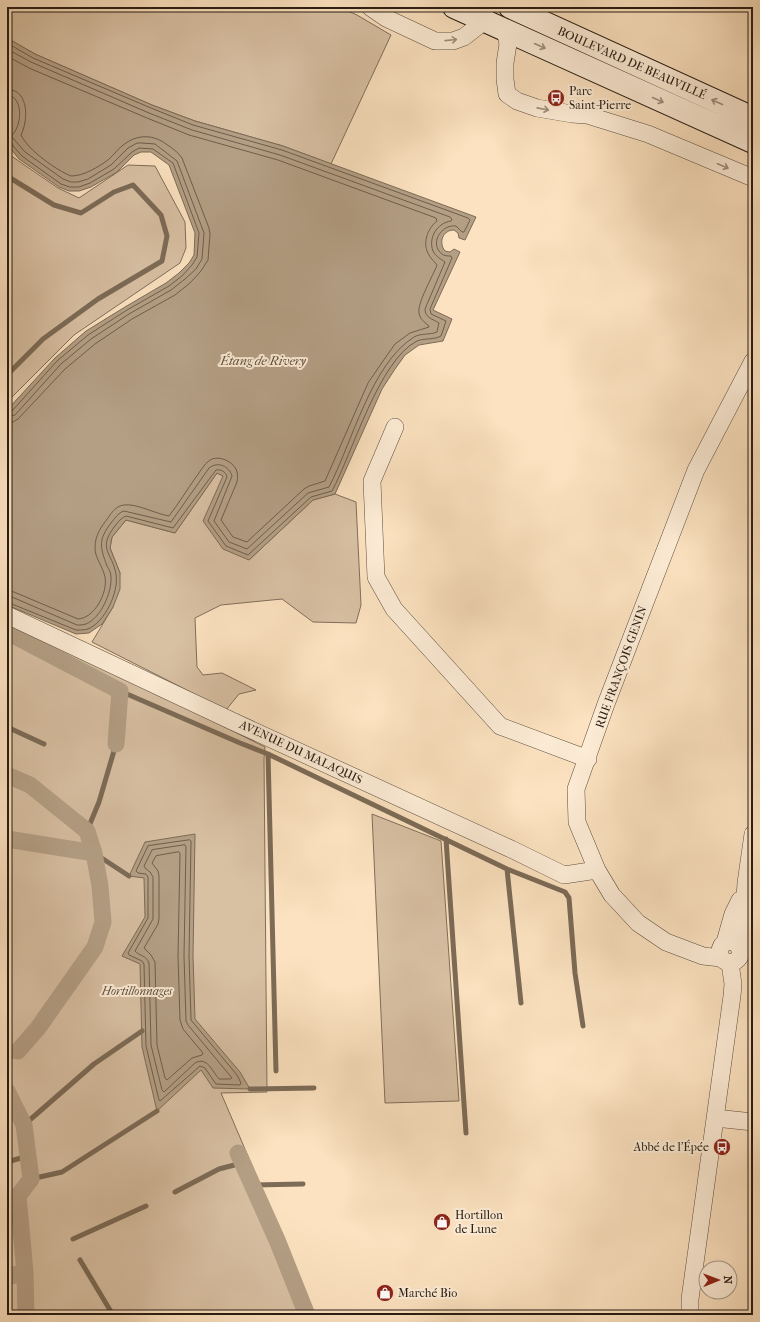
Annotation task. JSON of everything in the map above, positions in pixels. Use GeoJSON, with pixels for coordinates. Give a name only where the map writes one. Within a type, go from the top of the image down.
{"type":"FeatureCollection","features":[{"type":"Feature","properties":{"kind":"main road","name":"BOULEVARD DE BEAUVILLÉ"},"geometry":{"type":"LineString","coordinates":[[454,7],[483,13],[505,30],[753,142]]}},
{"type":"Feature","properties":{"kind":"main road","name":"BOULEVARD DE BEAUVILLÉ"},"geometry":{"type":"LineString","coordinates":[[510,7],[753,118]]}},
{"type":"Feature","properties":{"kind":"street"},"geometry":{"type":"LineString","coordinates":[[370,7],[386,18],[435,41],[454,41],[464,38],[478,26],[483,13]]}},
{"type":"Feature","properties":{"kind":"street"},"geometry":{"type":"LineString","coordinates":[[505,30],[508,44],[505,63],[507,94],[517,101],[537,108],[587,115],[648,134],[753,178]]}},
{"type":"Feature","properties":{"kind":"street","name":"RUE FRANÇOIS GENIN"},"geometry":{"type":"LineString","coordinates":[[728,952],[682,949],[666,942],[638,923],[612,895],[597,870],[577,822],[576,789],[588,759],[606,704],[696,470],[753,361]]}},
{"type":"Feature","properties":{"kind":"street"},"geometry":{"type":"LineString","coordinates":[[395,427],[372,481],[376,577],[394,608],[500,726],[588,759]]}},
{"type":"Feature","properties":{"kind":"street","name":"AVENUE DU MALAQUIS"},"geometry":{"type":"LineString","coordinates":[[7,615],[564,875],[597,870]]}},
{"type":"Feature","properties":{"kind":"street"},"geometry":{"type":"LineString","coordinates":[[690,1315],[690,1299],[732,996],[733,984],[728,952],[746,883],[753,834]]}},
{"type":"Feature","properties":{"kind":"street"},"geometry":{"type":"LineString","coordinates":[[715,1118],[753,1122]]}},
{"type":"Feature","properties":{"kind":"green space"},"geometry":{"type":"Polygon","coordinates":[[[7,7],[339,7],[357,15],[391,35],[331,164],[283,146],[195,121],[152,105],[35,54],[7,38],[7,7]]]}},
{"type":"Feature","properties":{"kind":"green space"},"geometry":{"type":"Polygon","coordinates":[[[7,153],[58,188],[79,198],[128,165],[155,166],[185,222],[186,248],[180,263],[74,335],[12,397],[7,404],[7,153]]]}},
{"type":"Feature","properties":{"kind":"green space"},"geometry":{"type":"Polygon","coordinates":[[[217,473],[223,476],[249,560],[313,500],[335,494],[356,502],[361,605],[356,623],[313,622],[282,599],[221,605],[195,618],[197,667],[203,675],[222,673],[256,690],[239,694],[226,710],[92,642],[113,607],[120,573],[110,548],[112,537],[126,520],[175,533],[217,473]]]}},
{"type":"Feature","properties":{"kind":"green space","name":"Hortillonnages"},"geometry":{"type":"Polygon","coordinates":[[[7,619],[265,747],[267,1092],[221,1093],[286,1245],[314,1315],[7,1315],[7,619]]]}},
{"type":"Feature","properties":{"kind":"green space"},"geometry":{"type":"Polygon","coordinates":[[[372,814],[441,841],[459,1101],[385,1103],[372,814]]]}},
{"type":"Feature","properties":{"kind":"water","name":"Étang de Rivery"},"geometry":{"type":"Polygon","coordinates":[[[7,38],[35,54],[152,105],[195,121],[283,146],[476,217],[465,240],[459,238],[458,233],[454,230],[444,234],[442,240],[445,251],[450,252],[454,249],[460,252],[433,310],[452,319],[443,341],[419,345],[405,355],[395,369],[382,389],[335,494],[313,500],[249,560],[223,549],[203,521],[223,476],[217,473],[175,533],[126,520],[112,537],[110,548],[120,573],[120,589],[113,607],[102,624],[89,633],[76,634],[7,605],[7,410],[55,358],[86,331],[166,283],[179,273],[189,263],[194,255],[195,233],[169,165],[151,152],[141,152],[134,155],[117,172],[91,187],[79,191],[69,191],[59,187],[19,159],[10,148],[7,139],[11,116],[7,99],[7,38]]]}},
{"type":"Feature","properties":{"kind":"water"},"geometry":{"type":"Polygon","coordinates":[[[195,834],[193,956],[195,1019],[240,1072],[250,1089],[213,1088],[201,1070],[157,1111],[142,1047],[140,964],[122,956],[145,917],[144,878],[129,876],[145,842],[195,834]]]}},
{"type":"Feature","properties":{"kind":"waterway"},"geometry":{"type":"LineString","coordinates":[[7,176],[54,205],[81,213],[114,192],[133,185],[161,215],[167,236],[162,261],[98,299],[43,339],[7,375]]}},
{"type":"Feature","properties":{"kind":"waterway"},"geometry":{"type":"LineString","coordinates":[[7,632],[120,691],[116,744]]}},
{"type":"Feature","properties":{"kind":"waterway"},"geometry":{"type":"LineString","coordinates":[[120,691],[268,754],[507,869],[565,892],[569,898],[575,973],[583,1026]]}},
{"type":"Feature","properties":{"kind":"waterway"},"geometry":{"type":"LineString","coordinates":[[7,727],[44,744]]}},
{"type":"Feature","properties":{"kind":"waterway"},"geometry":{"type":"LineString","coordinates":[[87,831],[99,802],[116,744]]}},
{"type":"Feature","properties":{"kind":"waterway"},"geometry":{"type":"LineString","coordinates":[[268,754],[276,1071]]}},
{"type":"Feature","properties":{"kind":"waterway"},"geometry":{"type":"LineString","coordinates":[[7,775],[30,785],[87,831],[94,853],[100,886],[103,922],[95,947],[38,1028],[18,1051]]}},
{"type":"Feature","properties":{"kind":"waterway"},"geometry":{"type":"LineString","coordinates":[[7,839],[94,853]]}},
{"type":"Feature","properties":{"kind":"waterway"},"geometry":{"type":"LineString","coordinates":[[446,839],[466,1133]]}},
{"type":"Feature","properties":{"kind":"waterway"},"geometry":{"type":"LineString","coordinates":[[94,853],[129,876]]}},
{"type":"Feature","properties":{"kind":"waterway"},"geometry":{"type":"LineString","coordinates":[[507,869],[521,1003]]}},
{"type":"Feature","properties":{"kind":"waterway"},"geometry":{"type":"LineString","coordinates":[[24,1125],[94,1064],[142,1031]]}},
{"type":"Feature","properties":{"kind":"waterway"},"geometry":{"type":"LineString","coordinates":[[7,1060],[18,1051]]}},
{"type":"Feature","properties":{"kind":"waterway"},"geometry":{"type":"LineString","coordinates":[[250,1089],[314,1088]]}},
{"type":"Feature","properties":{"kind":"waterway"},"geometry":{"type":"LineString","coordinates":[[7,1091],[24,1125],[31,1179],[18,1196],[25,1272],[26,1315]]}},
{"type":"Feature","properties":{"kind":"waterway"},"geometry":{"type":"LineString","coordinates":[[7,1104],[13,1103]]}},
{"type":"Feature","properties":{"kind":"waterway"},"geometry":{"type":"LineString","coordinates":[[31,1179],[62,1172],[157,1111]]}},
{"type":"Feature","properties":{"kind":"waterway"},"geometry":{"type":"LineString","coordinates":[[238,1153],[277,1240],[307,1315]]}},
{"type":"Feature","properties":{"kind":"waterway"},"geometry":{"type":"LineString","coordinates":[[7,1162],[28,1156]]}},
{"type":"Feature","properties":{"kind":"waterway"},"geometry":{"type":"LineString","coordinates":[[175,1192],[219,1169],[242,1163]]}},
{"type":"Feature","properties":{"kind":"waterway"},"geometry":{"type":"LineString","coordinates":[[252,1185],[303,1184]]}},
{"type":"Feature","properties":{"kind":"waterway"},"geometry":{"type":"LineString","coordinates":[[73,1239],[146,1206]]}},
{"type":"Feature","properties":{"kind":"waterway"},"geometry":{"type":"LineString","coordinates":[[80,1260],[113,1315]]}},
{"type":"Feature","properties":{"kind":"waterway"},"geometry":{"type":"LineString","coordinates":[[7,1277],[25,1272]]}},
{"type":"Feature","properties":{"kind":"place","name":"Parc Saint-Pierre"},"geometry":{"type":"Point","coordinates":[556,98]}},
{"type":"Feature","properties":{"kind":"place","name":"Abbé de l'Épée"},"geometry":{"type":"Point","coordinates":[722,1147]}},
{"type":"Feature","properties":{"kind":"place","name":"Hortillon de Lune"},"geometry":{"type":"Point","coordinates":[442,1222]}},
{"type":"Feature","properties":{"kind":"place","name":"Marché Bio"},"geometry":{"type":"Point","coordinates":[385,1293]}}]}
